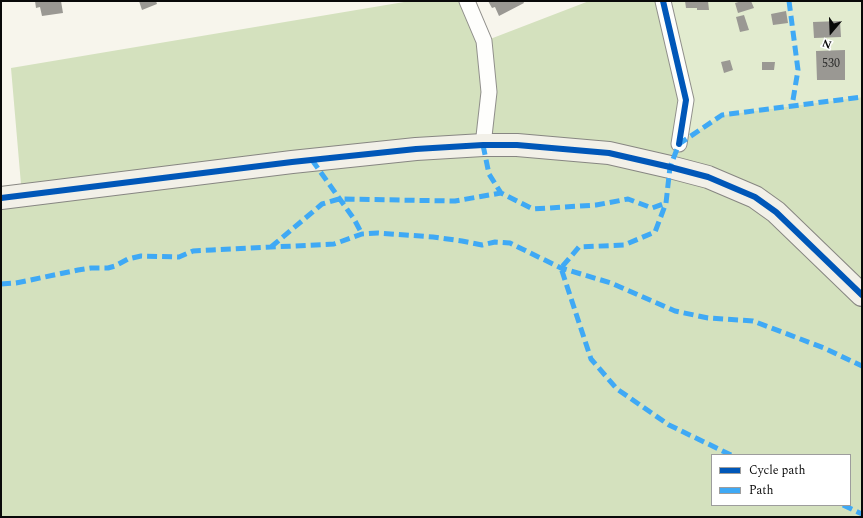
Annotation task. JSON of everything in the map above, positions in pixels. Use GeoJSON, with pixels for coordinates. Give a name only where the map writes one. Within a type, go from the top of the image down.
{"type":"FeatureCollection","features":[{"type":"Feature","properties":{"kind":"street"},"geometry":{"type":"LineString","coordinates":[[467,1],[484,42],[489,92],[483,145]]}},
{"type":"Feature","properties":{"kind":"street"},"geometry":{"type":"LineString","coordinates":[[663,1],[686,100],[679,144]]}},
{"type":"Feature","properties":{"kind":"street"},"geometry":{"type":"LineString","coordinates":[[1,198],[416,149],[483,145],[517,145],[609,153],[708,177],[755,197],[776,212],[862,295]]}},
{"type":"Feature","properties":{"kind":"green space"},"geometry":{"type":"Polygon","coordinates":[[[410,1],[467,1],[485,41],[589,1],[663,1],[686,100],[679,143],[722,115],[862,97],[862,517],[1,517],[1,199],[22,196],[11,68],[410,1]]]}},
{"type":"Feature","properties":{"kind":"green space"},"geometry":{"type":"Polygon","coordinates":[[[663,1],[862,1],[862,97],[722,115],[679,144],[663,1]]]}},
{"type":"Feature","properties":{"kind":"building"},"geometry":{"type":"Polygon","coordinates":[[[35,1],[61,1],[63,13],[42,16],[40,7],[36,8],[35,1]]]}},
{"type":"Feature","properties":{"kind":"building"},"geometry":{"type":"Polygon","coordinates":[[[139,1],[156,1],[157,4],[142,10],[139,1]]]}},
{"type":"Feature","properties":{"kind":"building"},"geometry":{"type":"Polygon","coordinates":[[[488,1],[523,1],[524,3],[499,16],[495,7],[492,8],[488,1]]]}},
{"type":"Feature","properties":{"kind":"building"},"geometry":{"type":"Polygon","coordinates":[[[685,1],[708,1],[709,10],[686,8],[685,1]]]}},
{"type":"Feature","properties":{"kind":"building"},"geometry":{"type":"Polygon","coordinates":[[[751,1],[754,8],[738,13],[735,3],[751,1]]]}},
{"type":"Feature","properties":{"kind":"building"},"geometry":{"type":"Polygon","coordinates":[[[786,11],[788,23],[773,25],[771,14],[786,11]]]}},
{"type":"Feature","properties":{"kind":"building"},"geometry":{"type":"Polygon","coordinates":[[[744,15],[749,30],[740,32],[736,17],[744,15]]]}},
{"type":"Feature","properties":{"kind":"building"},"geometry":{"type":"Polygon","coordinates":[[[840,21],[841,37],[814,38],[813,22],[840,21]]]}},
{"type":"Feature","properties":{"kind":"building"},"geometry":{"type":"Polygon","coordinates":[[[845,50],[845,80],[817,80],[816,51],[845,50]]]}},
{"type":"Feature","properties":{"kind":"building"},"geometry":{"type":"Polygon","coordinates":[[[730,60],[733,70],[724,73],[721,62],[730,60]]]}},
{"type":"Feature","properties":{"kind":"building"},"geometry":{"type":"Polygon","coordinates":[[[762,62],[775,62],[774,70],[762,70],[762,62]]]}},
{"type":"Feature","properties":{"kind":"marked path"},"geometry":{"type":"LineString","coordinates":[[789,1],[798,70],[792,106]]}},
{"type":"Feature","properties":{"kind":"marked path"},"geometry":{"type":"LineString","coordinates":[[729,454],[669,425],[617,389],[591,359],[561,268],[579,247],[624,245],[655,232],[666,203],[670,167],[679,144],[722,115],[862,97]]}},
{"type":"Feature","properties":{"kind":"marked path"},"geometry":{"type":"LineString","coordinates":[[483,145],[489,174],[501,193]]}},
{"type":"Feature","properties":{"kind":"marked path"},"geometry":{"type":"LineString","coordinates":[[312,160],[354,219],[362,234]]}},
{"type":"Feature","properties":{"kind":"marked path"},"geometry":{"type":"LineString","coordinates":[[271,247],[322,204],[339,199],[455,201],[501,193],[533,209],[596,205],[628,199],[652,208],[666,203]]}},
{"type":"Feature","properties":{"kind":"marked path"},"geometry":{"type":"LineString","coordinates":[[1,284],[16,283],[91,268],[108,268],[128,259],[141,256],[179,257],[193,251],[334,244],[362,234],[378,233],[433,237],[482,245],[495,242],[510,243],[561,268],[611,283],[675,311],[708,318],[753,321],[824,348],[862,366]]}},
{"type":"Feature","properties":{"kind":"marked path"},"geometry":{"type":"LineString","coordinates":[[845,506],[862,514]]}},
{"type":"Feature","properties":{"kind":"cycle path"},"geometry":{"type":"LineString","coordinates":[[663,1],[686,100],[679,144]]}},
{"type":"Feature","properties":{"kind":"cycle path"},"geometry":{"type":"LineString","coordinates":[[1,198],[292,162],[416,149],[483,145],[517,145],[609,153],[708,177],[755,197],[776,212],[862,295]]}}]}
